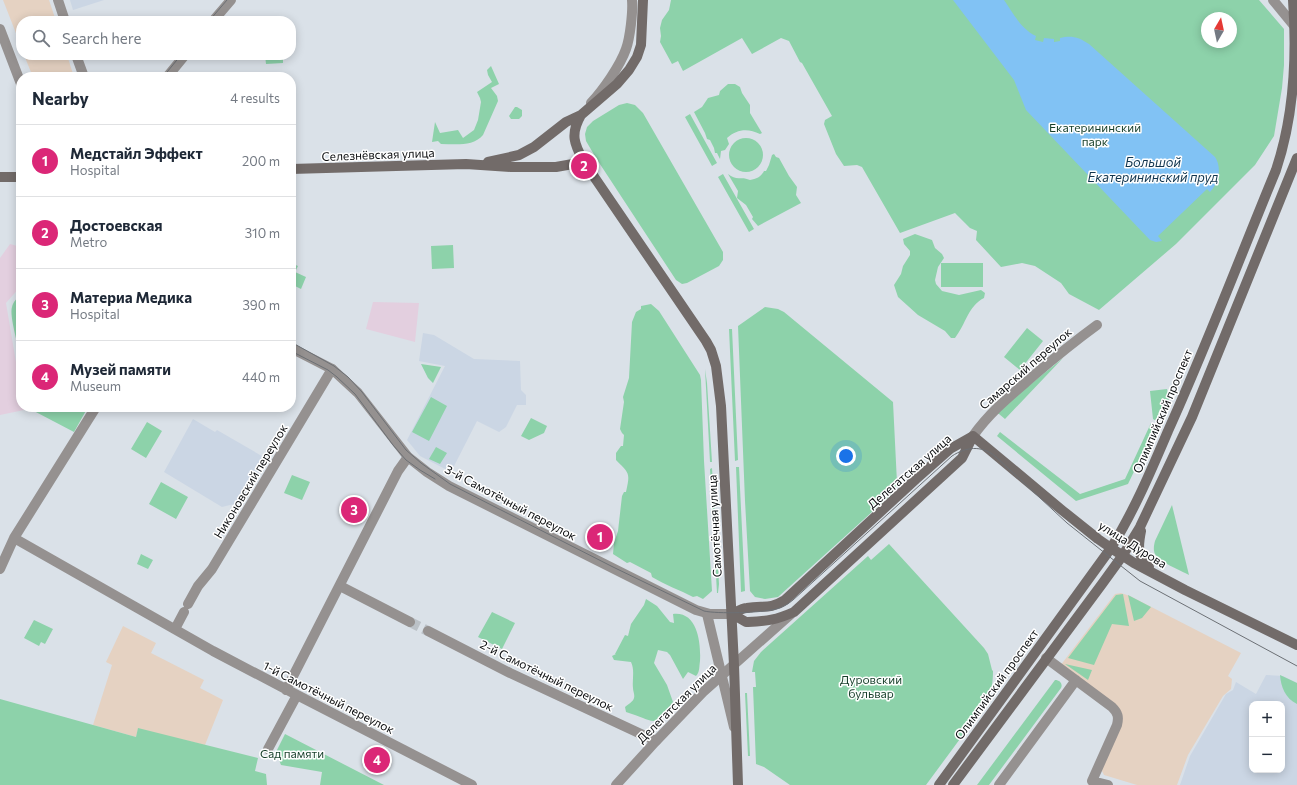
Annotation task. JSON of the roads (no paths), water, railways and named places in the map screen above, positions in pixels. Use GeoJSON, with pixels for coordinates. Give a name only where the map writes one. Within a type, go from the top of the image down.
{"type":"FeatureCollection","features":[{"type":"Feature","properties":{"kind":"main road","name":"Селезнёвская улица"},"geometry":{"type":"LineString","coordinates":[[466,164],[519,155],[534,147],[566,122],[581,115],[618,84],[629,70],[641,44],[643,0]]}},
{"type":"Feature","properties":{"kind":"main road","name":"Олимпийский проспект"},"geometry":{"type":"LineString","coordinates":[[939,785],[1111,548],[1128,520],[1141,493],[1181,403],[1276,170],[1286,138],[1294,89],[1296,65],[1296,28],[1293,0]]}},
{"type":"Feature","properties":{"kind":"main road","name":"Самотёчная улица"},"geometry":{"type":"LineString","coordinates":[[581,115],[576,126],[574,139],[584,162],[706,341],[711,350],[716,366],[721,406],[732,614],[735,734],[738,785]]}},
{"type":"Feature","properties":{"kind":"main road","name":"Олимпийский проспект"},"geometry":{"type":"LineString","coordinates":[[953,785],[1120,559],[1140,527],[1196,408],[1297,158]]}},
{"type":"Feature","properties":{"kind":"main road","name":"Селезнёвская улица"},"geometry":{"type":"LineString","coordinates":[[296,169],[466,164],[511,167],[556,167],[584,162]]}},
{"type":"Feature","properties":{"kind":"main road"},"geometry":{"type":"LineString","coordinates":[[0,177],[16,177]]}},
{"type":"Feature","properties":{"kind":"main road","name":"улица Дурова"},"geometry":{"type":"LineString","coordinates":[[973,436],[1063,511],[1111,548],[1120,559],[1134,563],[1297,645]]}},
{"type":"Feature","properties":{"kind":"main road","name":"Делегатская улица"},"geometry":{"type":"LineString","coordinates":[[732,614],[746,608],[770,607],[785,600],[950,449],[973,436]]}},
{"type":"Feature","properties":{"kind":"main road","name":"Делегатская улица"},"geometry":{"type":"LineString","coordinates":[[732,614],[748,622],[768,621],[794,612],[962,458],[973,436]]}},
{"type":"Feature","properties":{"kind":"main road"},"geometry":{"type":"LineString","coordinates":[[1144,519],[1140,537],[1139,554],[1145,564],[1165,579]]}},
{"type":"Feature","properties":{"kind":"street"},"geometry":{"type":"LineString","coordinates":[[58,0],[63,16]]}},
{"type":"Feature","properties":{"kind":"street"},"geometry":{"type":"LineString","coordinates":[[217,16],[231,0]]}},
{"type":"Feature","properties":{"kind":"street"},"geometry":{"type":"LineString","coordinates":[[1273,0],[1296,28]]}},
{"type":"Feature","properties":{"kind":"street"},"geometry":{"type":"LineString","coordinates":[[581,115],[610,79],[624,54],[628,42],[632,1]]}},
{"type":"Feature","properties":{"kind":"street"},"geometry":{"type":"LineString","coordinates":[[0,28],[16,72]]}},
{"type":"Feature","properties":{"kind":"street"},"geometry":{"type":"LineString","coordinates":[[78,60],[82,72]]}},
{"type":"Feature","properties":{"kind":"street"},"geometry":{"type":"LineString","coordinates":[[171,72],[181,60]]}},
{"type":"Feature","properties":{"kind":"street","name":"Самарский переулок"},"geometry":{"type":"LineString","coordinates":[[973,436],[1000,404],[1097,324]]}},
{"type":"Feature","properties":{"kind":"street","name":"3-й Самотёчный переулок"},"geometry":{"type":"LineString","coordinates":[[296,351],[332,369],[358,393],[408,457],[427,472],[450,486],[696,610],[707,614],[732,614]]}},
{"type":"Feature","properties":{"kind":"street","name":"Никоновский переулок"},"geometry":{"type":"LineString","coordinates":[[175,629],[198,586],[212,568],[332,369]]}},
{"type":"Feature","properties":{"kind":"street"},"geometry":{"type":"LineString","coordinates":[[0,570],[93,412]]}},
{"type":"Feature","properties":{"kind":"street"},"geometry":{"type":"LineString","coordinates":[[286,690],[398,471],[408,457]]}},
{"type":"Feature","properties":{"kind":"street","name":"1-й Самотёчный переулок"},"geometry":{"type":"LineString","coordinates":[[18,540],[297,696],[472,785]]}},
{"type":"Feature","properties":{"kind":"street"},"geometry":{"type":"LineString","coordinates":[[340,586],[410,622]]}},
{"type":"Feature","properties":{"kind":"street","name":"Делегатская улица"},"geometry":{"type":"LineString","coordinates":[[616,785],[703,692],[794,612]]}},
{"type":"Feature","properties":{"kind":"street"},"geometry":{"type":"LineString","coordinates":[[707,614],[735,734]]}},
{"type":"Feature","properties":{"kind":"street","name":"2-й Самотёчный переулок"},"geometry":{"type":"LineString","coordinates":[[428,631],[510,673],[656,741]]}},
{"type":"Feature","properties":{"kind":"street"},"geometry":{"type":"LineString","coordinates":[[1046,658],[1117,712],[1118,716],[1114,732],[1092,781],[1108,785]]}},
{"type":"Feature","properties":{"kind":"street"},"geometry":{"type":"LineString","coordinates":[[999,785],[1076,680]]}},
{"type":"Feature","properties":{"kind":"street"},"geometry":{"type":"LineString","coordinates":[[268,749],[297,696]]}},
{"type":"Feature","properties":{"kind":"water","name":"Большой Екатерининский пруд"},"geometry":{"type":"Polygon","coordinates":[[[953,0],[1004,0],[1022,25],[1036,36],[1035,40],[1043,42],[1044,38],[1054,39],[1054,42],[1060,41],[1060,38],[1071,37],[1078,38],[1089,44],[1215,157],[1219,170],[1216,184],[1210,192],[1207,189],[1158,236],[1162,241],[1156,242],[1150,240],[1026,110],[1014,80],[953,0]]]}},
{"type":"Feature","properties":{"kind":"tunnel"},"geometry":{"type":"LineString","coordinates":[[410,622],[428,631]]}},
{"type":"Feature","properties":{"kind":"tram line"},"geometry":{"type":"LineString","coordinates":[[213,16],[227,0]]}},
{"type":"Feature","properties":{"kind":"tram line"},"geometry":{"type":"LineString","coordinates":[[167,72],[177,60]]}},
{"type":"Feature","properties":{"kind":"tram line"},"geometry":{"type":"LineString","coordinates":[[296,345],[334,366],[348,377],[362,392],[406,450],[450,484],[613,567],[704,611],[719,613],[750,612],[769,610],[785,606],[952,456],[974,448],[990,452],[995,456],[1067,523],[1140,581],[1297,666]]}},
{"type":"Feature","properties":{"kind":"tram line"},"geometry":{"type":"LineString","coordinates":[[296,354],[328,370],[337,377],[355,394],[406,460],[435,479]]}},
{"type":"Feature","properties":{"kind":"place","name":"Достоевская"},"geometry":{"type":"Point","coordinates":[584,166]}},
{"type":"Feature","properties":{"kind":"place","name":"Материа Медика"},"geometry":{"type":"Point","coordinates":[354,510]}},
{"type":"Feature","properties":{"kind":"place","name":"Медстайл Эффект"},"geometry":{"type":"Point","coordinates":[600,537]}},
{"type":"Feature","properties":{"kind":"place","name":"Музей памяти"},"geometry":{"type":"Point","coordinates":[377,760]}},
{"type":"Feature","properties":{"kind":"park label","name":"Екатерининский парк"},"geometry":{"type":"Point","coordinates":[1095,134]}},
{"type":"Feature","properties":{"kind":"park label","name":"Дуровский бульвар"},"geometry":{"type":"Point","coordinates":[871,686]}},
{"type":"Feature","properties":{"kind":"park label","name":"Сад памяти"},"geometry":{"type":"Point","coordinates":[292,753]}}]}
